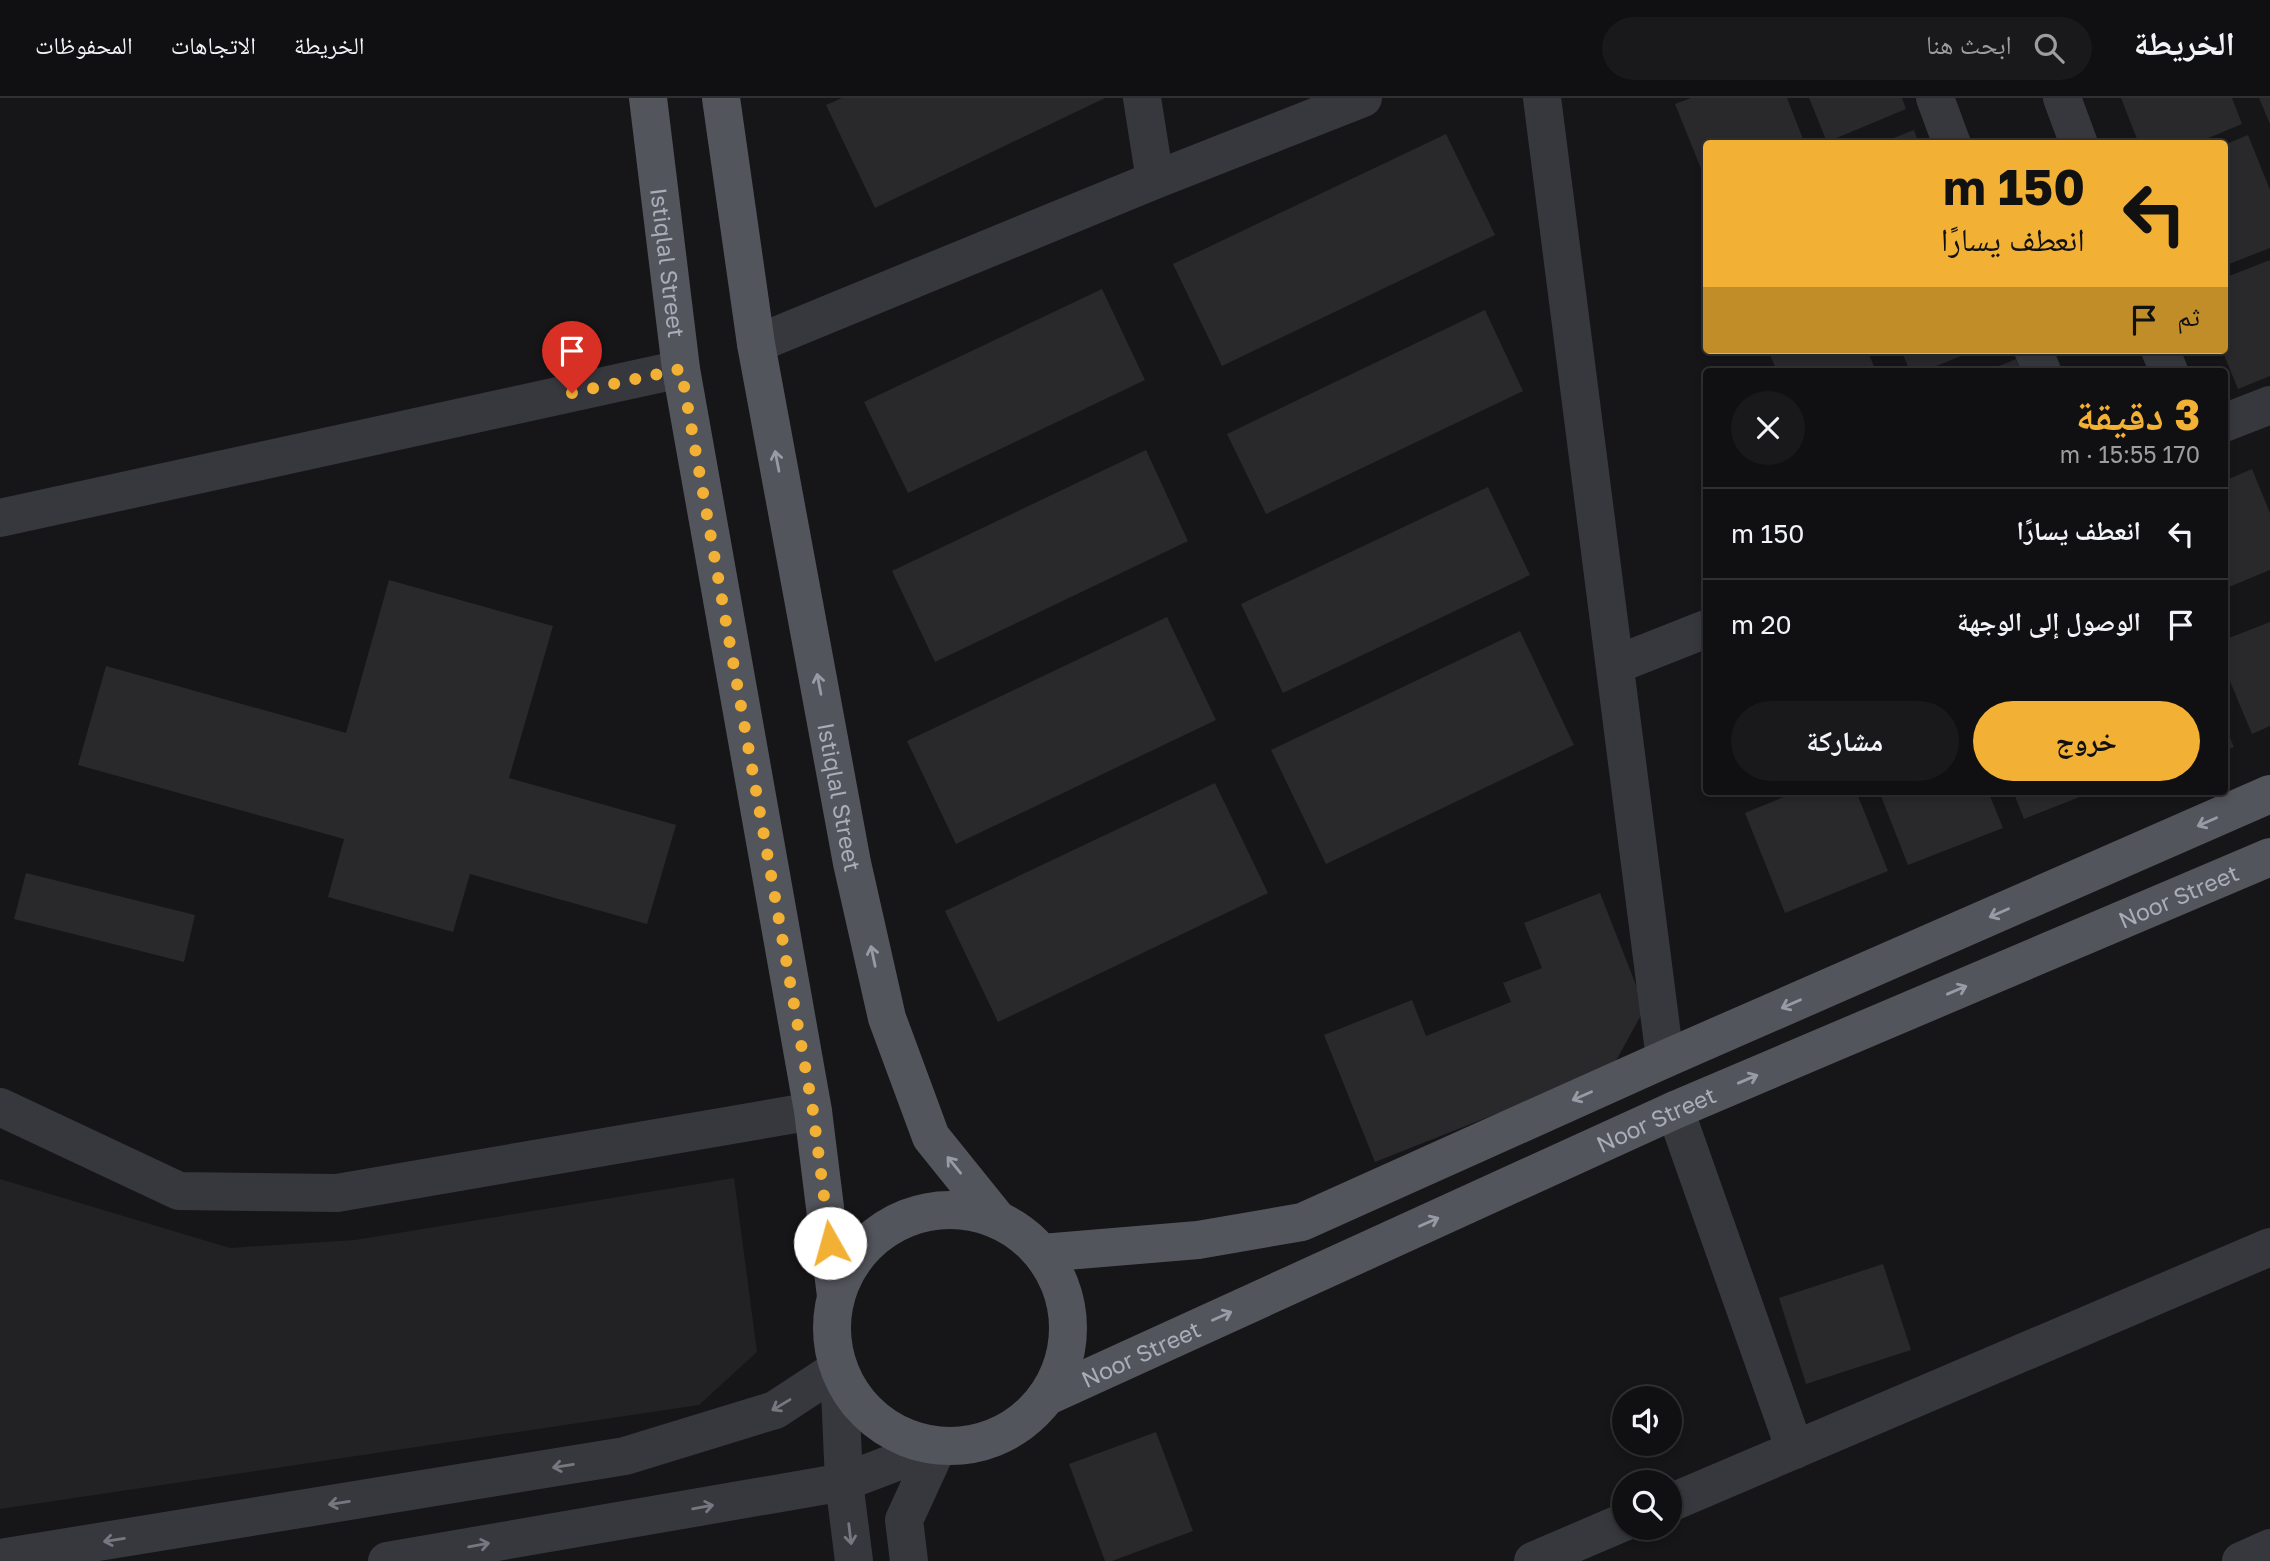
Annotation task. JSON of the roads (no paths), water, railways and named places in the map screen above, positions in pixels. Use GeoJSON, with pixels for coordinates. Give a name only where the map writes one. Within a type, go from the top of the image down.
{"type":"FeatureCollection","features":[{"type":"Feature","properties":{"kind":"main road","name":"Istiqlal Street"},"geometry":{"type":"LineString","coordinates":[[648,98],[681,369],[813,1111],[836,1296]]}},
{"type":"Feature","properties":{"kind":"main road","name":"Istiqlal Street"},"geometry":{"type":"LineString","coordinates":[[721,98],[756,344],[852,863],[887,1018],[931,1137],[997,1219]]}},
{"type":"Feature","properties":{"kind":"main road"},"geometry":{"type":"LineString","coordinates":[[1042,1253],[1198,1240],[1302,1222],[1665,1059],[2270,794]]}},
{"type":"Feature","properties":{"kind":"main road","name":"Noor Street"},"geometry":{"type":"LineString","coordinates":[[1048,1395],[1675,1110],[2270,857]]}},
{"type":"Feature","properties":{"kind":"main road"},"geometry":{"type":"LineString","coordinates":[[958,1210],[997,1219],[1021,1233],[1042,1253],[1062,1286],[1069,1323],[1064,1361],[1048,1395],[1026,1419],[1000,1436],[969,1444],[938,1446],[906,1438],[877,1421],[855,1397],[839,1368],[833,1345],[832,1320],[836,1296],[853,1260],[882,1232],[918,1214],[958,1210]]}},
{"type":"Feature","properties":{"kind":"street"},"geometry":{"type":"LineString","coordinates":[[1142,98],[1155,180]]}},
{"type":"Feature","properties":{"kind":"street"},"geometry":{"type":"LineString","coordinates":[[756,344],[1155,180],[1363,98]]}},
{"type":"Feature","properties":{"kind":"street"},"geometry":{"type":"LineString","coordinates":[[1542,98],[1665,1059]]}},
{"type":"Feature","properties":{"kind":"street"},"geometry":{"type":"LineString","coordinates":[[1935,98],[1951,140]]}},
{"type":"Feature","properties":{"kind":"street"},"geometry":{"type":"LineString","coordinates":[[2062,98],[2078,140]]}},
{"type":"Feature","properties":{"kind":"street"},"geometry":{"type":"LineString","coordinates":[[0,518],[681,369]]}},
{"type":"Feature","properties":{"kind":"street"},"geometry":{"type":"LineString","coordinates":[[2228,422],[2270,405]]}},
{"type":"Feature","properties":{"kind":"street"},"geometry":{"type":"LineString","coordinates":[[1615,665],[1703,630]]}},
{"type":"Feature","properties":{"kind":"street"},"geometry":{"type":"LineString","coordinates":[[0,1107],[179,1191],[337,1193],[813,1111]]}},
{"type":"Feature","properties":{"kind":"street"},"geometry":{"type":"LineString","coordinates":[[1675,1110],[1795,1450]]}},
{"type":"Feature","properties":{"kind":"street"},"geometry":{"type":"LineString","coordinates":[[1682,1498],[2270,1247]]}},
{"type":"Feature","properties":{"kind":"street"},"geometry":{"type":"LineString","coordinates":[[839,1368],[844,1482],[854,1561]]}},
{"type":"Feature","properties":{"kind":"street"},"geometry":{"type":"LineString","coordinates":[[0,1558],[625,1455],[775,1410],[839,1368]]}},
{"type":"Feature","properties":{"kind":"street"},"geometry":{"type":"LineString","coordinates":[[387,1561],[844,1482],[938,1446]]}},
{"type":"Feature","properties":{"kind":"street"},"geometry":{"type":"LineString","coordinates":[[909,1561],[904,1520],[938,1446]]}},
{"type":"Feature","properties":{"kind":"street"},"geometry":{"type":"LineString","coordinates":[[1532,1561],[1612,1527]]}},
{"type":"Feature","properties":{"kind":"street"},"geometry":{"type":"LineString","coordinates":[[2241,1561],[2270,1548]]}}]}
